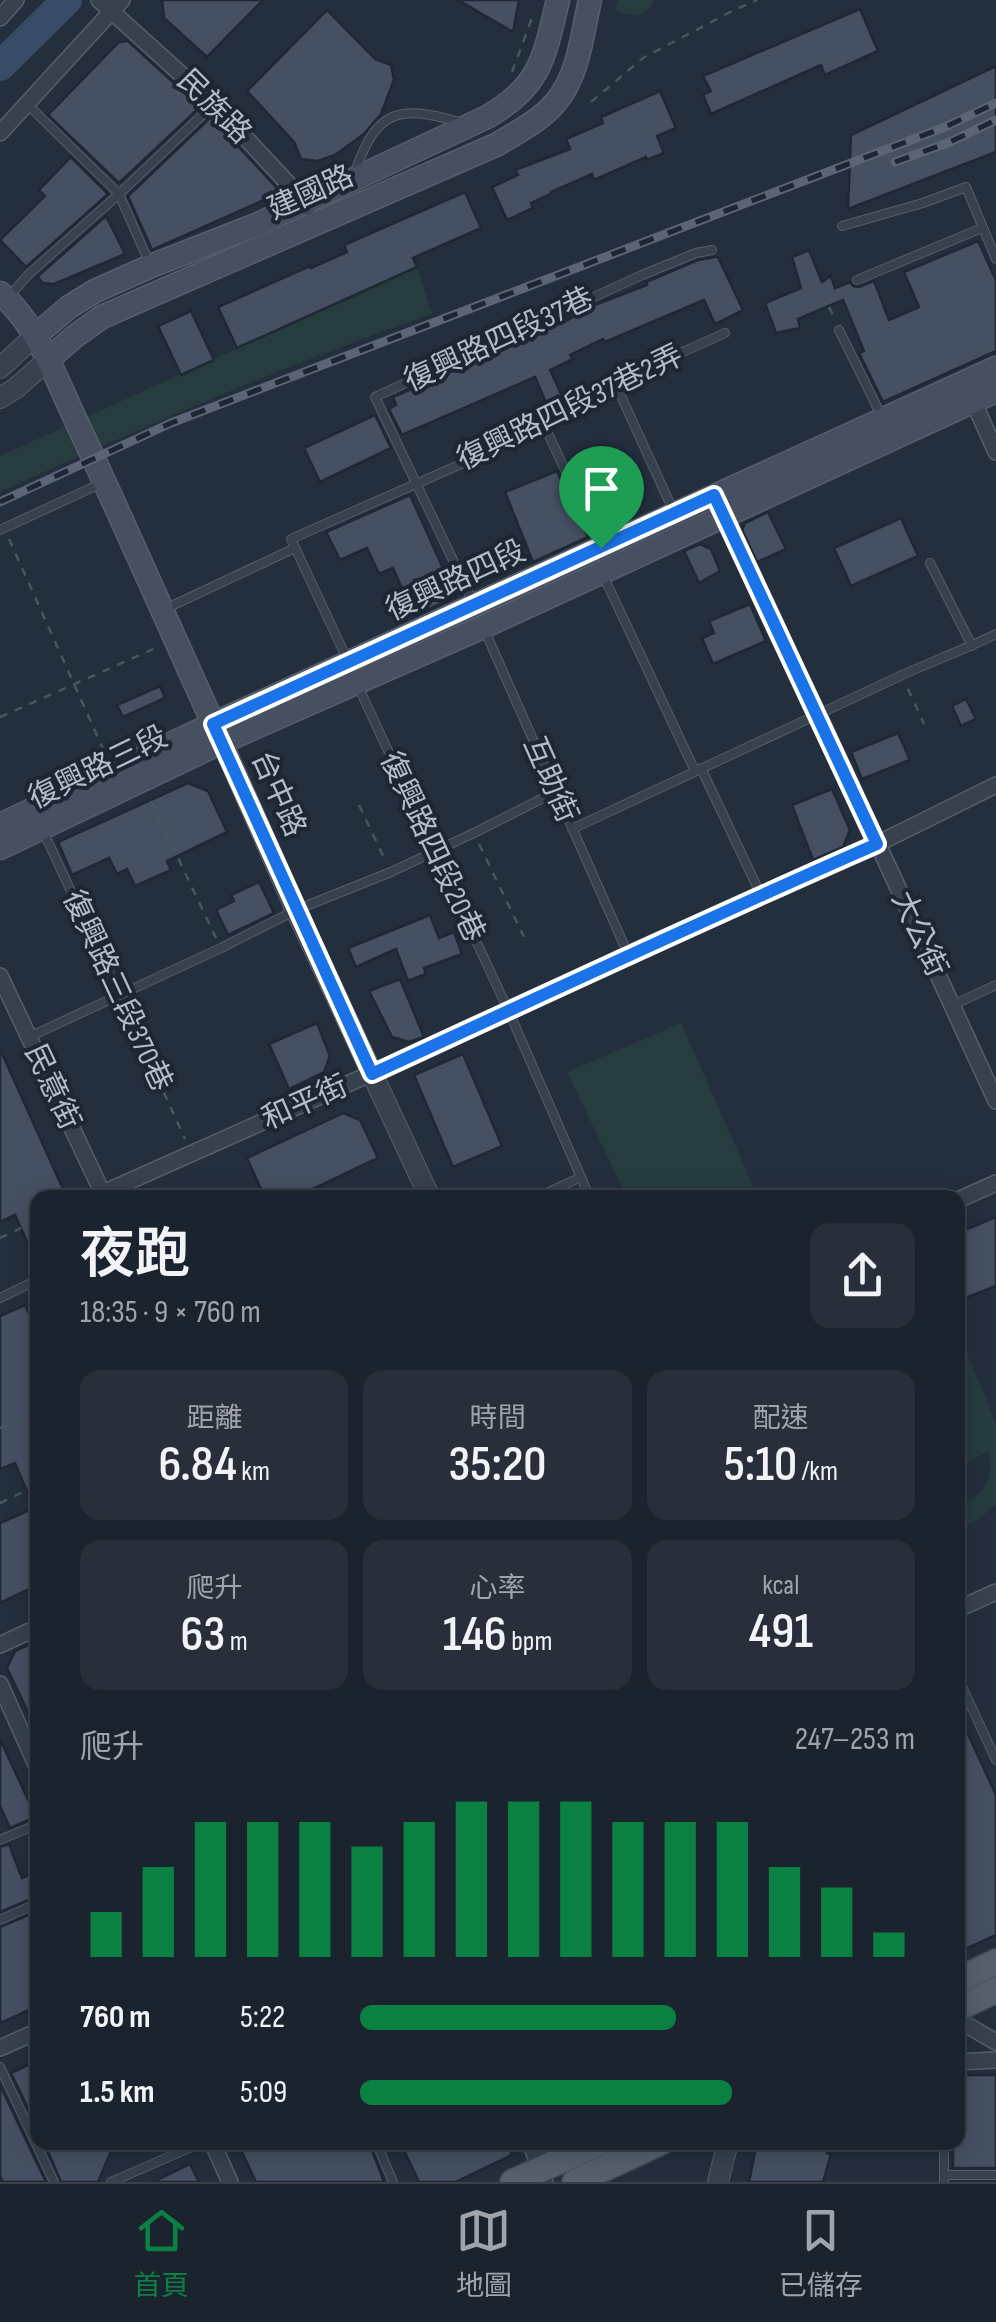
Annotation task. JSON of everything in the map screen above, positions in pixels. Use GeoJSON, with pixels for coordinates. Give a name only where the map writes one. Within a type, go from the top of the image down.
{"type":"FeatureCollection","features":[{"type":"Feature","properties":{"kind":"main road","name":"建國路"},"geometry":{"type":"LineString","coordinates":[[36,335],[95,291],[256,225],[311,213],[352,180],[506,106],[533,79],[542,62],[558,0]]}},
{"type":"Feature","properties":{"kind":"main road","name":"建國路"},"geometry":{"type":"LineString","coordinates":[[48,360],[102,317],[311,213],[498,144],[531,123],[554,105],[567,86],[576,64],[590,0]]}},
{"type":"Feature","properties":{"kind":"main road","name":"台中路"},"geometry":{"type":"LineString","coordinates":[[3,296],[36,335],[217,733]]}},
{"type":"Feature","properties":{"kind":"main road","name":"復興路四段"},"geometry":{"type":"LineString","coordinates":[[217,733],[969,392],[996,368]]}},
{"type":"Feature","properties":{"kind":"main road","name":"復興路四段"},"geometry":{"type":"LineString","coordinates":[[601,560],[675,514],[718,506],[883,419],[969,392],[996,391]]}},
{"type":"Feature","properties":{"kind":"main road","name":"復興路三段"},"geometry":{"type":"LineString","coordinates":[[0,824],[114,770],[217,733]]}},
{"type":"Feature","properties":{"kind":"main road","name":"復興路三段"},"geometry":{"type":"LineString","coordinates":[[0,848],[142,779],[217,733]]}},
{"type":"Feature","properties":{"kind":"main road"},"geometry":{"type":"LineString","coordinates":[[965,1975],[996,1962]]}},
{"type":"Feature","properties":{"kind":"main road"},"geometry":{"type":"LineString","coordinates":[[965,2005],[995,1994]]}},
{"type":"Feature","properties":{"kind":"main road"},"geometry":{"type":"LineString","coordinates":[[513,2182],[544,2176],[588,2150]]}},
{"type":"Feature","properties":{"kind":"main road"},"geometry":{"type":"LineString","coordinates":[[575,2182],[644,2150]]}},
{"type":"Feature","properties":{"kind":"street"},"geometry":{"type":"LineString","coordinates":[[0,18],[16,0]]}},
{"type":"Feature","properties":{"kind":"street"},"geometry":{"type":"LineString","coordinates":[[0,133],[111,4]]}},
{"type":"Feature","properties":{"kind":"street","name":"民族路"},"geometry":{"type":"LineString","coordinates":[[111,4],[214,104],[311,213]]}},
{"type":"Feature","properties":{"kind":"street","name":"建國路"},"geometry":{"type":"LineString","coordinates":[[0,368],[36,335]]}},
{"type":"Feature","properties":{"kind":"street","name":"建國路"},"geometry":{"type":"LineString","coordinates":[[0,398],[48,360]]}},
{"type":"Feature","properties":{"kind":"street"},"geometry":{"type":"LineString","coordinates":[[969,392],[996,452]]}},
{"type":"Feature","properties":{"kind":"street","name":"大公街"},"geometry":{"type":"LineString","coordinates":[[718,506],[996,1101]]}},
{"type":"Feature","properties":{"kind":"street","name":"台中路"},"geometry":{"type":"LineString","coordinates":[[217,733],[426,1190]]}},
{"type":"Feature","properties":{"kind":"street","name":"和平街"},"geometry":{"type":"LineString","coordinates":[[115,1190],[877,844],[996,786]]}},
{"type":"Feature","properties":{"kind":"street","name":"民意街"},"geometry":{"type":"LineString","coordinates":[[0,976],[102,1190]]}},
{"type":"Feature","properties":{"kind":"street"},"geometry":{"type":"LineString","coordinates":[[965,1197],[996,1182]]}},
{"type":"Feature","properties":{"kind":"street"},"geometry":{"type":"LineString","coordinates":[[965,1607],[996,1592]]}},
{"type":"Feature","properties":{"kind":"street"},"geometry":{"type":"LineString","coordinates":[[0,1645],[30,1631]]}},
{"type":"Feature","properties":{"kind":"street"},"geometry":{"type":"LineString","coordinates":[[0,1684],[30,1751]]}},
{"type":"Feature","properties":{"kind":"street"},"geometry":{"type":"LineString","coordinates":[[965,2024],[996,2042]]}},
{"type":"Feature","properties":{"kind":"street"},"geometry":{"type":"LineString","coordinates":[[0,2048],[30,2035]]}},
{"type":"Feature","properties":{"kind":"street"},"geometry":{"type":"LineString","coordinates":[[965,2062],[996,2060]]}},
{"type":"Feature","properties":{"kind":"street"},"geometry":{"type":"LineString","coordinates":[[216,2150],[230,2182]]}},
{"type":"Feature","properties":{"kind":"street"},"geometry":{"type":"LineString","coordinates":[[533,2150],[544,2176]]}},
{"type":"Feature","properties":{"kind":"street"},"geometry":{"type":"LineString","coordinates":[[718,2182],[726,2150]]}},
{"type":"Feature","properties":{"kind":"lane"},"geometry":{"type":"LineString","coordinates":[[27,104],[119,194],[151,266]]}},
{"type":"Feature","properties":{"kind":"lane"},"geometry":{"type":"LineString","coordinates":[[3,296],[214,104]]}},
{"type":"Feature","properties":{"kind":"lane"},"geometry":{"type":"LineString","coordinates":[[352,180],[373,134],[392,115],[444,118],[468,125]]}},
{"type":"Feature","properties":{"kind":"lane"},"geometry":{"type":"LineString","coordinates":[[842,226],[966,187],[996,259]]}},
{"type":"Feature","properties":{"kind":"lane"},"geometry":{"type":"LineString","coordinates":[[856,280],[982,228]]}},
{"type":"Feature","properties":{"kind":"lane","name":"復興路四段37巷"},"geometry":{"type":"LineString","coordinates":[[479,617],[374,397],[642,275],[712,250]]}},
{"type":"Feature","properties":{"kind":"lane"},"geometry":{"type":"LineString","coordinates":[[840,330],[883,419]]}},
{"type":"Feature","properties":{"kind":"lane","name":"復興路四段37巷2弄"},"geometry":{"type":"LineString","coordinates":[[414,483],[545,427],[540,416],[724,333]]}},
{"type":"Feature","properties":{"kind":"lane"},"geometry":{"type":"LineString","coordinates":[[615,383],[675,514]]}},
{"type":"Feature","properties":{"kind":"lane"},"geometry":{"type":"LineString","coordinates":[[545,427],[601,560],[761,895]]}},
{"type":"Feature","properties":{"kind":"lane"},"geometry":{"type":"LineString","coordinates":[[2,529],[105,482]]}},
{"type":"Feature","properties":{"kind":"lane"},"geometry":{"type":"LineString","coordinates":[[160,610],[414,483]]}},
{"type":"Feature","properties":{"kind":"lane","name":"復興路四段20巷"},"geometry":{"type":"LineString","coordinates":[[293,544],[510,1012],[587,1190]]}},
{"type":"Feature","properties":{"kind":"lane"},"geometry":{"type":"LineString","coordinates":[[930,563],[972,646]]}},
{"type":"Feature","properties":{"kind":"lane","name":"互助街"},"geometry":{"type":"LineString","coordinates":[[479,617],[628,954]]}},
{"type":"Feature","properties":{"kind":"lane"},"geometry":{"type":"LineString","coordinates":[[572,829],[996,634]]}},
{"type":"Feature","properties":{"kind":"lane"},"geometry":{"type":"LineString","coordinates":[[29,1037],[296,910],[391,872],[555,792]]}},
{"type":"Feature","properties":{"kind":"lane","name":"復興路三段370巷"},"geometry":{"type":"LineString","coordinates":[[42,829],[119,994]]}},
{"type":"Feature","properties":{"kind":"lane"},"geometry":{"type":"LineString","coordinates":[[953,1005],[996,986]]}},
{"type":"Feature","properties":{"kind":"lane"},"geometry":{"type":"LineString","coordinates":[[553,1190],[581,1177]]}},
{"type":"Feature","properties":{"kind":"lane"},"geometry":{"type":"LineString","coordinates":[[0,1298],[30,1283]]}},
{"type":"Feature","properties":{"kind":"lane"},"geometry":{"type":"LineString","coordinates":[[965,1693],[996,1760]]}},
{"type":"Feature","properties":{"kind":"lane"},"geometry":{"type":"LineString","coordinates":[[0,1840],[30,1827]]}},
{"type":"Feature","properties":{"kind":"lane"},"geometry":{"type":"LineString","coordinates":[[0,1920],[30,1907]]}},
{"type":"Feature","properties":{"kind":"lane"},"geometry":{"type":"LineString","coordinates":[[0,2067],[30,2131]]}},
{"type":"Feature","properties":{"kind":"lane"},"geometry":{"type":"LineString","coordinates":[[39,2150],[54,2182]]}},
{"type":"Feature","properties":{"kind":"lane"},"geometry":{"type":"LineString","coordinates":[[111,2182],[185,2150]]}},
{"type":"Feature","properties":{"kind":"lane"},"geometry":{"type":"LineString","coordinates":[[380,2150],[394,2182]]}},
{"type":"Feature","properties":{"kind":"lane"},"geometry":{"type":"LineString","coordinates":[[544,2176],[547,2150]]}},
{"type":"Feature","properties":{"kind":"lane"},"geometry":{"type":"LineString","coordinates":[[944,2150],[944,2178],[996,2174]]}},
{"type":"Feature","properties":{"kind":"path"},"geometry":{"type":"LineString","coordinates":[[591,102],[644,58],[757,0]]}},
{"type":"Feature","properties":{"kind":"path"},"geometry":{"type":"LineString","coordinates":[[2,529],[114,770]]}},
{"type":"Feature","properties":{"kind":"path"},"geometry":{"type":"LineString","coordinates":[[0,717],[174,640]]}},
{"type":"Feature","properties":{"kind":"path"},"geometry":{"type":"LineString","coordinates":[[902,675],[924,724]]}},
{"type":"Feature","properties":{"kind":"path"},"geometry":{"type":"LineString","coordinates":[[142,779],[220,948]]}},
{"type":"Feature","properties":{"kind":"path"},"geometry":{"type":"LineString","coordinates":[[359,805],[391,872]]}},
{"type":"Feature","properties":{"kind":"path"},"geometry":{"type":"LineString","coordinates":[[474,833],[524,937]]}},
{"type":"Feature","properties":{"kind":"path","name":"復興路三段370巷"},"geometry":{"type":"LineString","coordinates":[[119,994],[192,1154]]}},
{"type":"Feature","properties":{"kind":"path"},"geometry":{"type":"LineString","coordinates":[[0,1238],[21,1228]]}},
{"type":"Feature","properties":{"kind":"path"},"geometry":{"type":"LineString","coordinates":[[0,1428],[30,1414]]}},
{"type":"Feature","properties":{"kind":"path"},"geometry":{"type":"LineString","coordinates":[[0,1503],[30,1489]]}},
{"type":"Feature","properties":{"kind":"green space"},"geometry":{"type":"Polygon","coordinates":[[[618,0],[654,0],[647,11],[633,15],[615,10],[618,0]]]}},
{"type":"Feature","properties":{"kind":"green space"},"geometry":{"type":"Polygon","coordinates":[[[417,267],[432,314],[268,376],[0,492],[0,456],[417,267]]]}},
{"type":"Feature","properties":{"kind":"green space"},"geometry":{"type":"Polygon","coordinates":[[[681,1023],[755,1190],[624,1190],[567,1072],[681,1023]]]}},
{"type":"Feature","properties":{"kind":"green space"},"geometry":{"type":"Polygon","coordinates":[[[965,1349],[996,1423],[996,1504],[965,1524],[965,1501],[981,1492],[989,1478],[988,1452],[965,1463],[965,1349]]]}},
{"type":"Feature","properties":{"kind":"building"},"geometry":{"type":"Polygon","coordinates":[[[162,0],[263,0],[207,57],[164,18],[162,0]]]}},
{"type":"Feature","properties":{"kind":"building"},"geometry":{"type":"Polygon","coordinates":[[[458,0],[519,0],[513,32],[458,0]]]}},
{"type":"Feature","properties":{"kind":"building"},"geometry":{"type":"Polygon","coordinates":[[[860,9],[878,51],[825,75],[821,65],[711,114],[703,95],[711,91],[703,76],[860,9]]]}},
{"type":"Feature","properties":{"kind":"building"},"geometry":{"type":"Polygon","coordinates":[[[327,10],[375,59],[391,65],[394,80],[381,114],[364,134],[335,155],[318,161],[301,159],[294,142],[247,91],[327,10]]]}},
{"type":"Feature","properties":{"kind":"building"},"geometry":{"type":"Polygon","coordinates":[[[128,41],[200,107],[119,183],[48,115],[119,42],[128,41]]]}},
{"type":"Feature","properties":{"kind":"building"},"geometry":{"type":"Polygon","coordinates":[[[996,66],[996,152],[848,209],[851,135],[996,66]]]}},
{"type":"Feature","properties":{"kind":"building"},"geometry":{"type":"Polygon","coordinates":[[[660,91],[676,128],[657,136],[664,153],[594,180],[592,174],[551,192],[531,203],[533,208],[507,220],[492,187],[518,175],[515,170],[570,149],[566,139],[603,123],[601,117],[660,91]]]}},
{"type":"Feature","properties":{"kind":"building"},"geometry":{"type":"Polygon","coordinates":[[[211,117],[276,187],[275,195],[152,250],[128,196],[211,117]]]}},
{"type":"Feature","properties":{"kind":"building"},"geometry":{"type":"Polygon","coordinates":[[[71,157],[108,194],[26,267],[0,240],[45,196],[39,190],[71,157]]]}},
{"type":"Feature","properties":{"kind":"building"},"geometry":{"type":"Polygon","coordinates":[[[465,192],[481,228],[413,258],[417,267],[237,348],[218,307],[347,252],[344,245],[465,192]]]}},
{"type":"Feature","properties":{"kind":"building"},"geometry":{"type":"Polygon","coordinates":[[[106,216],[125,254],[54,284],[43,283],[37,277],[106,216]]]}},
{"type":"Feature","properties":{"kind":"building"},"geometry":{"type":"Polygon","coordinates":[[[978,241],[996,280],[996,351],[883,402],[859,353],[864,351],[843,300],[798,319],[800,328],[776,333],[765,303],[801,288],[792,257],[809,250],[822,282],[831,276],[835,288],[850,282],[859,287],[874,281],[889,320],[919,307],[904,272],[978,241]]]}},
{"type":"Feature","properties":{"kind":"building"},"geometry":{"type":"Polygon","coordinates":[[[718,257],[743,310],[715,324],[704,300],[570,355],[573,359],[550,370],[563,398],[547,405],[535,377],[402,435],[389,409],[396,405],[393,397],[647,285],[646,282],[698,260],[718,257]]]}},
{"type":"Feature","properties":{"kind":"building"},"geometry":{"type":"Polygon","coordinates":[[[191,311],[214,360],[181,375],[158,326],[191,311]]]}},
{"type":"Feature","properties":{"kind":"building"},"geometry":{"type":"Polygon","coordinates":[[[375,415],[391,448],[320,482],[304,448],[375,415]]]}},
{"type":"Feature","properties":{"kind":"building"},"geometry":{"type":"Polygon","coordinates":[[[557,471],[588,537],[533,562],[505,492],[557,471]]]}},
{"type":"Feature","properties":{"kind":"building"},"geometry":{"type":"Polygon","coordinates":[[[410,495],[456,597],[414,616],[393,568],[379,574],[367,548],[340,560],[326,532],[410,495]]]}},
{"type":"Feature","properties":{"kind":"building"},"geometry":{"type":"Polygon","coordinates":[[[768,512],[786,549],[757,562],[742,530],[745,523],[768,512]]]}},
{"type":"Feature","properties":{"kind":"building"},"geometry":{"type":"Polygon","coordinates":[[[901,518],[918,556],[851,586],[834,548],[901,518]]]}},
{"type":"Feature","properties":{"kind":"building"},"geometry":{"type":"Polygon","coordinates":[[[700,544],[711,549],[720,571],[699,583],[684,551],[700,544]]]}},
{"type":"Feature","properties":{"kind":"building"},"geometry":{"type":"Polygon","coordinates":[[[750,604],[766,641],[713,664],[702,638],[714,633],[709,621],[750,604]]]}},
{"type":"Feature","properties":{"kind":"building"},"geometry":{"type":"Polygon","coordinates":[[[160,686],[165,698],[123,717],[117,705],[160,686]]]}},
{"type":"Feature","properties":{"kind":"building"},"geometry":{"type":"Polygon","coordinates":[[[966,699],[976,719],[961,726],[952,706],[966,699]]]}},
{"type":"Feature","properties":{"kind":"building"},"geometry":{"type":"Polygon","coordinates":[[[898,733],[910,760],[862,779],[851,752],[898,733]]]}},
{"type":"Feature","properties":{"kind":"building"},"geometry":{"type":"Polygon","coordinates":[[[188,783],[208,791],[227,832],[167,861],[171,870],[135,886],[127,869],[117,874],[109,858],[72,875],[58,842],[188,783]]]}},
{"type":"Feature","properties":{"kind":"building"},"geometry":{"type":"Polygon","coordinates":[[[832,789],[850,830],[843,847],[813,860],[792,805],[832,789]]]}},
{"type":"Feature","properties":{"kind":"building"},"geometry":{"type":"Polygon","coordinates":[[[259,882],[274,913],[228,935],[216,910],[234,901],[231,895],[259,882]]]}},
{"type":"Feature","properties":{"kind":"building"},"geometry":{"type":"Polygon","coordinates":[[[430,915],[439,938],[454,932],[462,954],[424,968],[426,974],[408,981],[396,949],[356,967],[348,948],[430,915]]]}},
{"type":"Feature","properties":{"kind":"building"},"geometry":{"type":"Polygon","coordinates":[[[400,979],[424,1037],[409,1042],[392,1037],[369,991],[400,979]]]}},
{"type":"Feature","properties":{"kind":"building"},"geometry":{"type":"Polygon","coordinates":[[[317,1023],[330,1056],[324,1072],[289,1089],[269,1044],[317,1023]]]}},
{"type":"Feature","properties":{"kind":"building"},"geometry":{"type":"Polygon","coordinates":[[[0,1049],[63,1190],[30,1190],[30,1248],[15,1215],[0,1222],[0,1049]]]}},
{"type":"Feature","properties":{"kind":"building"},"geometry":{"type":"Polygon","coordinates":[[[463,1054],[502,1146],[453,1167],[414,1075],[463,1054]]]}},
{"type":"Feature","properties":{"kind":"building"},"geometry":{"type":"Polygon","coordinates":[[[343,1113],[360,1120],[378,1158],[311,1190],[261,1190],[247,1158],[343,1113]]]}},
{"type":"Feature","properties":{"kind":"building"},"geometry":{"type":"Polygon","coordinates":[[[996,1217],[996,1286],[965,1298],[965,1230],[996,1217]]]}},
{"type":"Feature","properties":{"kind":"building"},"geometry":{"type":"Polygon","coordinates":[[[25,1305],[30,1316],[30,1499],[15,1463],[0,1469],[0,1316],[25,1305]]]}},
{"type":"Feature","properties":{"kind":"building"},"geometry":{"type":"Polygon","coordinates":[[[30,1510],[30,1589],[0,1603],[0,1523],[30,1510]]]}},
{"type":"Feature","properties":{"kind":"building"},"geometry":{"type":"Polygon","coordinates":[[[30,1644],[30,1716],[7,1668],[15,1651],[30,1644]]]}},
{"type":"Feature","properties":{"kind":"building"},"geometry":{"type":"Polygon","coordinates":[[[965,1727],[996,1795],[996,1935],[965,1949],[965,1727]]]}},
{"type":"Feature","properties":{"kind":"building"},"geometry":{"type":"Polygon","coordinates":[[[0,1739],[30,1804],[30,1820],[10,1828],[0,1806],[0,1739]]]}},
{"type":"Feature","properties":{"kind":"building"},"geometry":{"type":"Polygon","coordinates":[[[9,1844],[22,1878],[30,1874],[30,1899],[0,1912],[0,1847],[9,1844]]]}},
{"type":"Feature","properties":{"kind":"building"},"geometry":{"type":"Polygon","coordinates":[[[30,1914],[30,2010],[0,2023],[0,1927],[30,1914]]]}},
{"type":"Feature","properties":{"kind":"building"},"geometry":{"type":"Polygon","coordinates":[[[30,2064],[30,2112],[11,2073],[30,2064]]]}},
{"type":"Feature","properties":{"kind":"building"},"geometry":{"type":"Polygon","coordinates":[[[965,2075],[996,2075],[996,2168],[953,2168],[953,2150],[965,2150],[965,2075]]]}},
{"type":"Feature","properties":{"kind":"building"},"geometry":{"type":"Polygon","coordinates":[[[0,2085],[46,2182],[3,2182],[0,2085]]]}},
{"type":"Feature","properties":{"kind":"building"},"geometry":{"type":"Polygon","coordinates":[[[47,2150],[112,2150],[98,2182],[61,2182],[47,2150]]]}},
{"type":"Feature","properties":{"kind":"building"},"geometry":{"type":"Polygon","coordinates":[[[241,2150],[372,2150],[384,2182],[256,2182],[241,2150]]]}},
{"type":"Feature","properties":{"kind":"building"},"geometry":{"type":"Polygon","coordinates":[[[404,2150],[512,2150],[510,2156],[456,2182],[419,2182],[404,2150]]]}},
{"type":"Feature","properties":{"kind":"building"},"geometry":{"type":"Polygon","coordinates":[[[755,2150],[828,2150],[831,2154],[823,2182],[749,2182],[755,2150]]]}},
{"type":"Feature","properties":{"kind":"building"},"geometry":{"type":"Polygon","coordinates":[[[190,2164],[199,2182],[153,2182],[190,2164]]]}},
{"type":"Feature","properties":{"kind":"waterway"},"geometry":{"type":"LineString","coordinates":[[0,66],[67,0]]}},
{"type":"Feature","properties":{"kind":"railway"},"geometry":{"type":"LineString","coordinates":[[0,502],[171,423],[945,127],[996,103]]}},
{"type":"Feature","properties":{"kind":"railway"},"geometry":{"type":"LineString","coordinates":[[895,162],[996,120]]}},
{"type":"Feature","properties":{"kind":"route"},"geometry":{"type":"LineString","coordinates":[[714,495],[877,844],[628,954],[372,1074],[213,724],[601,548],[714,495]]}}]}
